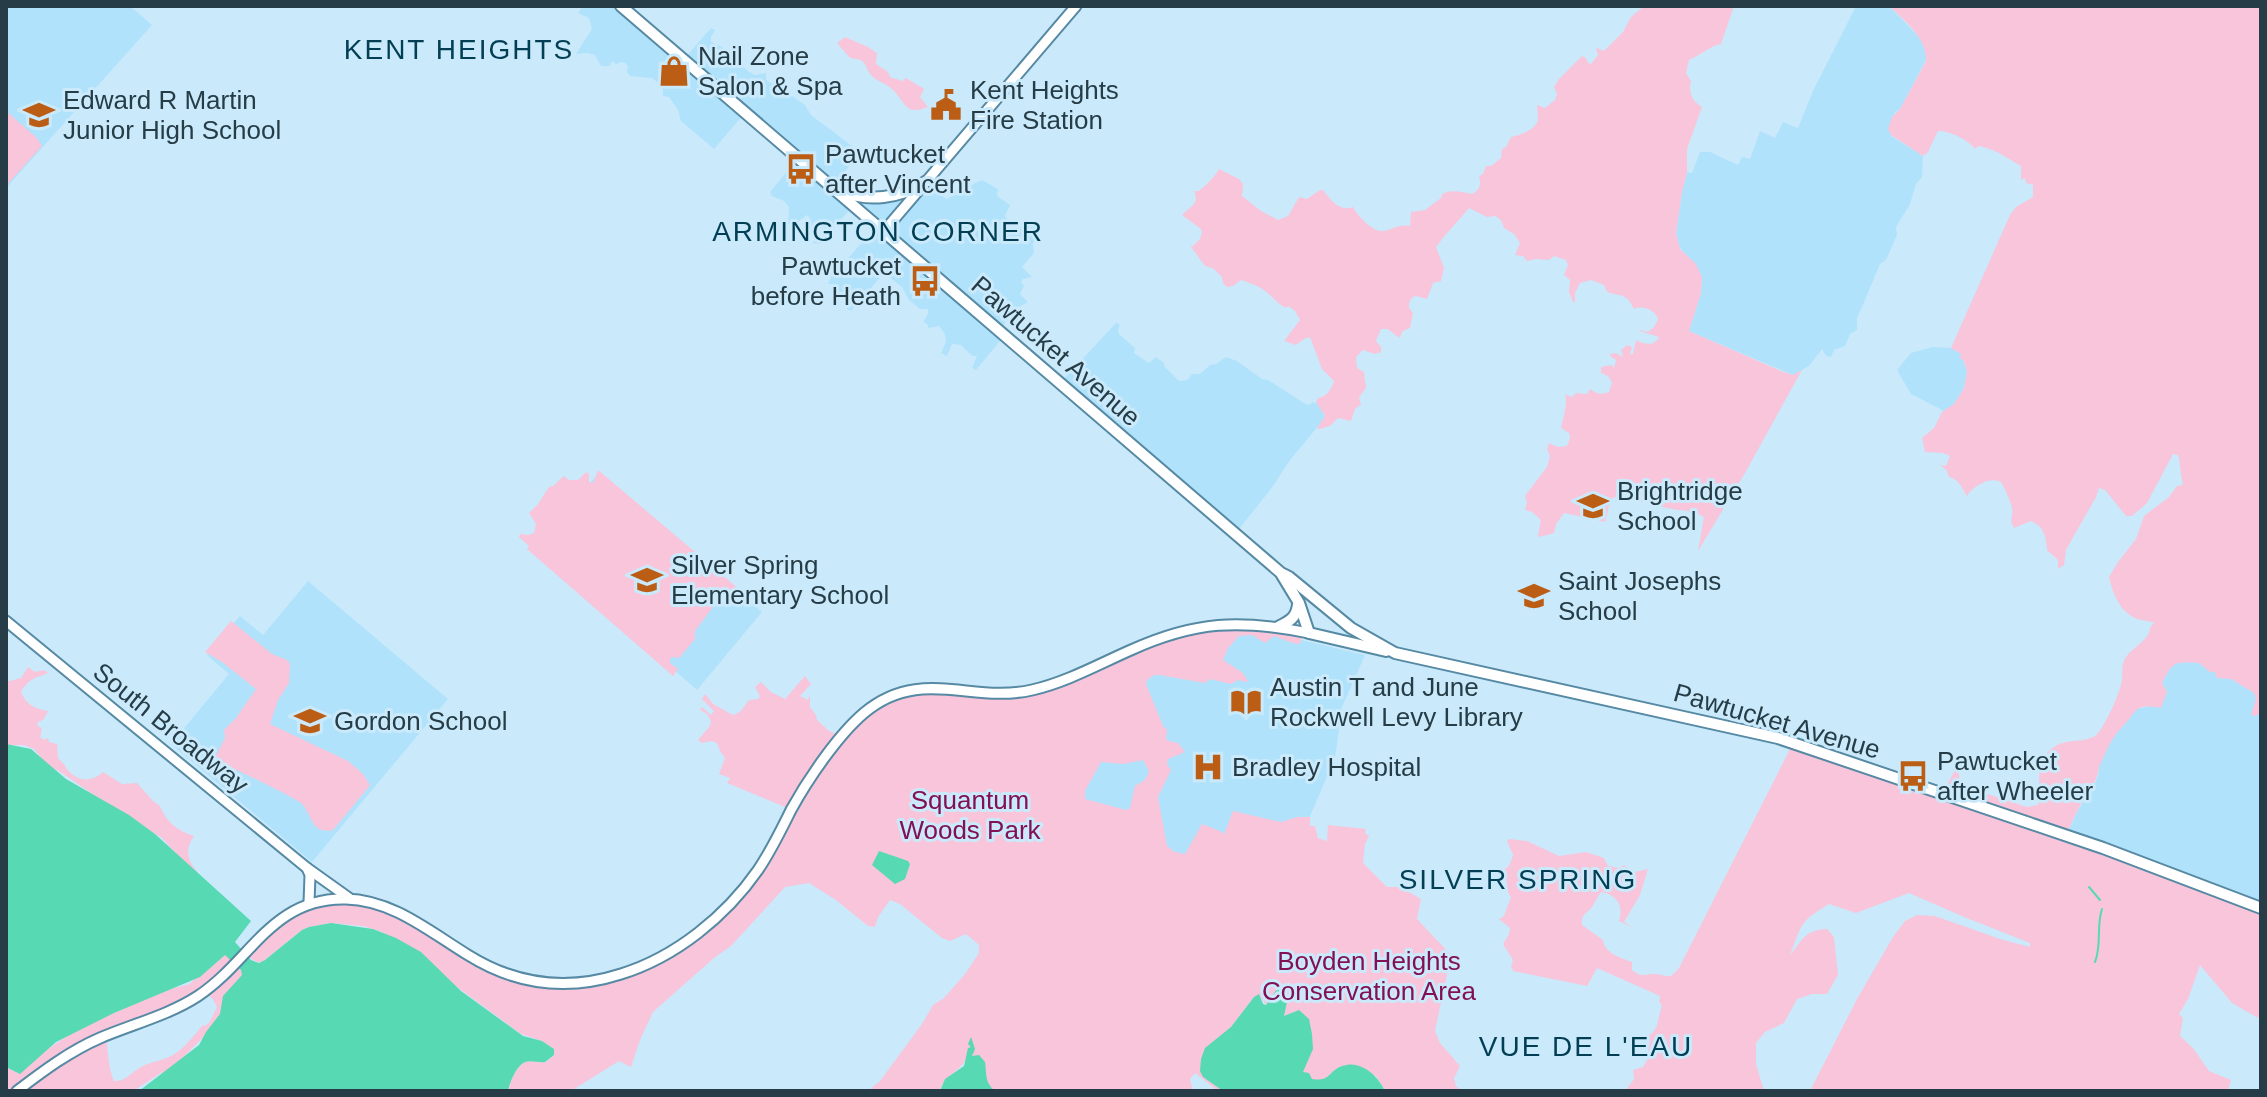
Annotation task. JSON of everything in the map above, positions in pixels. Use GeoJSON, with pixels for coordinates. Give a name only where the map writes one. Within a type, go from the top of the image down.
{"type":"FeatureCollection","features":[{"type":"Feature","properties":{"kind":"main road","name":"Pawtucket Avenue"},"geometry":{"type":"LineString","coordinates":[[621,6],[1285,575],[1351,628],[1395,653],[1778,738],[2103,848],[2261,908]]}},
{"type":"Feature","properties":{"kind":"main road"},"geometry":{"type":"LineString","coordinates":[[884,231],[1076,6]]}},
{"type":"Feature","properties":{"kind":"main road"},"geometry":{"type":"LineString","coordinates":[[831,187],[858,197],[877,199],[910,190],[925,182]]}},
{"type":"Feature","properties":{"kind":"main road","name":"Pawtucket Avenue"},"geometry":{"type":"LineString","coordinates":[[1285,575],[1312,634]]}},
{"type":"Feature","properties":{"kind":"main road","name":"Pawtucket Avenue"},"geometry":{"type":"LineString","coordinates":[[1285,575],[1307,604],[1312,634]]}},
{"type":"Feature","properties":{"kind":"main road"},"geometry":{"type":"LineString","coordinates":[[1278,627],[1294,618],[1299,603]]}},
{"type":"Feature","properties":{"kind":"main road","name":"South Broadway"},"geometry":{"type":"LineString","coordinates":[[6,621],[307,868],[350,899]]}},
{"type":"Feature","properties":{"kind":"main road"},"geometry":{"type":"LineString","coordinates":[[17,1091],[81,1047],[197,997],[274,923],[309,903],[350,899],[397,912],[428,927],[470,957],[521,979],[555,984],[595,981],[653,961],[691,938],[725,908],[758,870],[806,785],[832,749],[861,715],[899,692],[943,687],[976,693],[1022,692],[1060,681],[1181,630],[1220,624],[1278,627],[1395,653]]}},
{"type":"Feature","properties":{"kind":"main road"},"geometry":{"type":"LineString","coordinates":[[307,868],[310,875],[309,903]]}},
{"type":"Feature","properties":{"kind":"shaded area","name":"Edward R Martin Junior High School"},"geometry":{"type":"Polygon","coordinates":[[[6,6],[130,6],[152,25],[6,188],[6,6]]]}},
{"type":"Feature","properties":{"kind":"shaded area"},"geometry":{"type":"Polygon","coordinates":[[[583,6],[621,6],[683,60],[711,28],[715,30],[711,42],[728,50],[749,72],[755,75],[766,73],[766,80],[805,105],[811,115],[860,152],[833,187],[879,199],[929,178],[936,180],[934,191],[947,199],[964,195],[973,184],[982,180],[998,189],[997,196],[1010,205],[1005,216],[1010,222],[1022,229],[1032,224],[1035,227],[1034,253],[1022,267],[1032,277],[1021,282],[1024,286],[1020,294],[1028,302],[1015,309],[1007,319],[1002,328],[1004,336],[976,370],[972,368],[977,356],[972,356],[961,345],[952,344],[947,356],[941,353],[946,342],[945,334],[939,326],[929,328],[923,322],[928,309],[920,309],[909,300],[902,287],[884,273],[851,311],[847,309],[851,298],[828,284],[876,227],[852,207],[820,244],[812,243],[821,236],[823,227],[815,231],[806,223],[806,219],[812,220],[807,215],[794,225],[788,224],[789,207],[770,192],[798,158],[744,114],[714,149],[681,121],[669,97],[663,96],[663,87],[652,78],[630,76],[625,63],[616,65],[613,61],[609,66],[601,66],[595,55],[576,54],[592,29],[589,18],[578,13],[583,6]]]}},
{"type":"Feature","properties":{"kind":"shaded area"},"geometry":{"type":"Polygon","coordinates":[[[1856,6],[1889,6],[1926,48],[1926,60],[1900,109],[1895,112],[1891,136],[1923,156],[1922,177],[1896,227],[1897,235],[1886,260],[1880,264],[1857,318],[1857,330],[1850,334],[1845,346],[1834,350],[1831,357],[1826,356],[1822,349],[1809,366],[1793,375],[1689,331],[1701,293],[1702,277],[1679,246],[1676,233],[1682,192],[1687,172],[1692,173],[1700,152],[1710,152],[1738,165],[1742,157],[1750,159],[1760,131],[1775,138],[1783,122],[1798,128],[1856,6]]]}},
{"type":"Feature","properties":{"kind":"shaded area"},"geometry":{"type":"Polygon","coordinates":[[[1116,323],[1120,324],[1119,334],[1135,348],[1134,353],[1149,363],[1156,357],[1179,381],[1187,380],[1192,374],[1200,374],[1226,357],[1304,403],[1319,404],[1325,418],[1235,534],[1060,383],[1116,323]]]}},
{"type":"Feature","properties":{"kind":"shaded area"},"geometry":{"type":"Polygon","coordinates":[[[1933,347],[1951,348],[1961,354],[1967,372],[1964,388],[1954,404],[1944,411],[1911,394],[1897,370],[1911,353],[1933,347]]]}},
{"type":"Feature","properties":{"kind":"shaded area","name":"Silver Spring Elementary School"},"geometry":{"type":"Polygon","coordinates":[[[597,475],[762,612],[697,690],[534,548],[597,475]]]}},
{"type":"Feature","properties":{"kind":"shaded area","name":"Gordon School"},"geometry":{"type":"Polygon","coordinates":[[[308,581],[448,699],[312,862],[171,744],[229,674],[207,655],[240,616],[263,635],[308,581]]]}},
{"type":"Feature","properties":{"kind":"shaded area","name":"Bradley Hospital"},"geometry":{"type":"Polygon","coordinates":[[[1268,632],[1365,655],[1342,707],[1335,758],[1308,821],[1243,898],[1090,821],[1080,775],[1102,726],[1187,635],[1268,632]]]}},
{"type":"Feature","properties":{"kind":"shaded area"},"geometry":{"type":"Polygon","coordinates":[[[2184,661],[2199,663],[2215,671],[2218,678],[2231,679],[2255,693],[2255,716],[2261,713],[2261,908],[2066,836],[2096,781],[2098,767],[2115,732],[2136,709],[2161,704],[2167,692],[2162,683],[2166,675],[2172,665],[2184,661]]]}},
{"type":"Feature","properties":{"kind":"shaded area"},"geometry":{"type":"Polygon","coordinates":[[[6,744],[31,749],[66,779],[129,815],[155,834],[251,921],[235,942],[251,960],[259,963],[265,960],[309,927],[331,923],[373,929],[421,952],[461,991],[523,1036],[542,1041],[554,1049],[554,1055],[545,1062],[527,1061],[522,1064],[508,1091],[139,1091],[199,1045],[220,1014],[223,996],[242,975],[241,970],[225,955],[200,977],[114,1013],[56,1042],[20,1074],[6,1067],[6,744]]]}},
{"type":"Feature","properties":{"kind":"shaded area"},"geometry":{"type":"Polygon","coordinates":[[[879,851],[908,861],[910,864],[905,879],[895,884],[872,865],[879,851]]]}},
{"type":"Feature","properties":{"kind":"shaded area"},"geometry":{"type":"Polygon","coordinates":[[[1280,988],[1287,1002],[1284,1016],[1299,1010],[1309,1019],[1313,1049],[1303,1072],[1309,1073],[1312,1079],[1323,1079],[1337,1068],[1356,1065],[1373,1075],[1385,1091],[1223,1091],[1203,1077],[1200,1071],[1205,1048],[1231,1027],[1254,997],[1259,994],[1266,1005],[1280,988]]]}},
{"type":"Feature","properties":{"kind":"shaded area"},"geometry":{"type":"Polygon","coordinates":[[[971,1037],[975,1049],[972,1056],[979,1055],[985,1062],[988,1081],[995,1091],[940,1091],[945,1079],[964,1066],[971,1037]]]}},
{"type":"Feature","properties":{"kind":"green space"},"geometry":{"type":"Polygon","coordinates":[[[1644,6],[1734,6],[1721,44],[1689,60],[1686,73],[1691,81],[1692,96],[1702,107],[1687,149],[1687,173],[1676,233],[1680,249],[1696,264],[1702,277],[1701,293],[1689,331],[1781,371],[1793,375],[1802,370],[1698,551],[1704,517],[1692,512],[1614,497],[1605,522],[1564,513],[1554,533],[1540,537],[1541,520],[1525,510],[1525,496],[1547,467],[1549,443],[1558,447],[1567,446],[1570,438],[1569,433],[1561,428],[1565,394],[1572,397],[1576,393],[1587,394],[1590,389],[1599,394],[1609,392],[1612,383],[1608,376],[1601,373],[1601,367],[1612,365],[1614,368],[1616,360],[1610,354],[1623,357],[1621,350],[1627,345],[1632,347],[1630,354],[1633,354],[1636,340],[1652,343],[1659,337],[1640,331],[1648,332],[1654,327],[1658,319],[1651,311],[1634,309],[1626,297],[1607,292],[1604,285],[1591,280],[1580,283],[1573,302],[1569,292],[1570,280],[1564,275],[1568,265],[1566,260],[1554,256],[1549,260],[1527,261],[1523,256],[1515,255],[1520,243],[1514,234],[1504,228],[1501,220],[1469,208],[1436,247],[1444,268],[1441,281],[1433,283],[1427,299],[1416,296],[1411,299],[1409,308],[1413,313],[1410,328],[1403,331],[1399,338],[1388,329],[1381,329],[1376,341],[1381,352],[1375,354],[1363,350],[1356,357],[1357,368],[1364,372],[1366,388],[1359,397],[1361,404],[1355,409],[1351,421],[1338,418],[1330,426],[1319,429],[1325,416],[1316,402],[1328,392],[1334,381],[1322,369],[1310,337],[1296,345],[1284,341],[1300,320],[1295,311],[1282,306],[1263,289],[1248,282],[1241,280],[1227,287],[1222,277],[1205,266],[1191,247],[1198,242],[1202,232],[1182,215],[1195,202],[1194,191],[1199,191],[1219,169],[1239,179],[1243,184],[1242,196],[1278,220],[1288,216],[1299,197],[1307,199],[1323,190],[1339,206],[1353,207],[1375,229],[1384,231],[1410,226],[1411,212],[1425,210],[1442,194],[1453,191],[1472,194],[1476,191],[1480,184],[1479,176],[1486,166],[1501,158],[1502,149],[1511,137],[1537,123],[1537,105],[1545,108],[1555,100],[1557,94],[1554,87],[1559,79],[1582,56],[1591,64],[1598,55],[1596,49],[1604,51],[1623,32],[1631,17],[1644,6]]]}},
{"type":"Feature","properties":{"kind":"green space"},"geometry":{"type":"Polygon","coordinates":[[[1889,6],[2261,6],[2261,713],[2251,715],[2256,699],[2254,693],[2231,679],[2217,678],[2215,672],[2210,672],[2199,663],[2176,664],[2162,683],[2167,692],[2161,708],[2137,710],[2112,740],[2095,781],[2066,835],[2261,908],[2261,1012],[2258,1018],[2232,1003],[2200,965],[2179,1014],[2183,1018],[2180,1036],[2209,1071],[2231,1080],[2228,1091],[1810,1091],[1857,999],[1905,921],[1917,915],[1935,916],[2030,947],[2030,943],[1909,893],[1856,913],[1829,904],[1803,925],[1790,955],[1809,934],[1827,929],[1834,937],[1838,975],[1827,994],[1812,994],[1797,999],[1784,1023],[1765,1032],[1756,1043],[1756,1064],[1764,1091],[1625,1091],[1634,1079],[1633,1070],[1643,1067],[1650,1055],[1647,1036],[1658,1024],[1662,1006],[1660,996],[1597,968],[1587,986],[1513,971],[1513,960],[1503,944],[1510,928],[1499,919],[1504,916],[1511,897],[1507,881],[1492,870],[1503,869],[1510,864],[1513,855],[1507,841],[1509,839],[1527,841],[1559,856],[1586,852],[1604,858],[1608,866],[1619,868],[1624,865],[1635,872],[1648,869],[1640,895],[1624,922],[1634,928],[1619,921],[1621,910],[1618,902],[1601,892],[1583,916],[1582,925],[1603,940],[1610,952],[1632,962],[1632,970],[1638,974],[1672,975],[1679,968],[1793,743],[1943,793],[1957,766],[1961,784],[1967,787],[2027,807],[2038,805],[2039,774],[2045,756],[2057,745],[2089,739],[2098,733],[2118,693],[2124,661],[2154,623],[2134,617],[2123,609],[2109,577],[2136,539],[2144,516],[2169,497],[2177,486],[2183,485],[2178,455],[2173,454],[2147,503],[2132,516],[2126,516],[2105,490],[2099,488],[2066,550],[2064,565],[2058,569],[2058,560],[2047,550],[2045,536],[2039,526],[2031,521],[2014,528],[2011,505],[2001,482],[1992,480],[1982,483],[1967,496],[1958,482],[1949,477],[1940,465],[1946,466],[1950,456],[1925,452],[1922,438],[1934,428],[1942,412],[1954,404],[1964,388],[1967,372],[1964,361],[1960,358],[1961,354],[1951,348],[2010,215],[2016,207],[2033,197],[2033,185],[2026,183],[2025,178],[2021,180],[2021,166],[1991,149],[1979,146],[1975,149],[1953,134],[1938,131],[1923,156],[1891,135],[1888,129],[1892,117],[1900,109],[1926,61],[1919,37],[1889,6]]]}},
{"type":"Feature","properties":{"kind":"green space"},"geometry":{"type":"Polygon","coordinates":[[[845,37],[877,53],[876,64],[890,77],[902,81],[906,78],[924,89],[920,97],[928,107],[915,110],[907,107],[891,88],[872,76],[863,62],[850,58],[837,43],[845,37]]]}},
{"type":"Feature","properties":{"kind":"green space"},"geometry":{"type":"Polygon","coordinates":[[[6,111],[42,146],[6,186],[6,111]]]}},
{"type":"Feature","properties":{"kind":"green space","name":"Silver Spring Elementary School"},"geometry":{"type":"Polygon","coordinates":[[[598,470],[740,590],[736,596],[728,590],[724,592],[695,631],[695,639],[679,658],[670,659],[670,663],[678,669],[673,676],[527,549],[529,546],[519,537],[520,534],[534,533],[536,524],[529,513],[549,487],[564,476],[569,480],[578,480],[586,472],[589,482],[593,483],[598,470]]]}},
{"type":"Feature","properties":{"kind":"green space"},"geometry":{"type":"Polygon","coordinates":[[[231,621],[272,654],[290,664],[289,683],[278,700],[270,724],[348,761],[370,785],[333,830],[317,827],[298,801],[214,759],[225,738],[224,730],[256,689],[205,652],[231,621]]]}},
{"type":"Feature","properties":{"kind":"green space"},"geometry":{"type":"Polygon","coordinates":[[[1219,624],[1303,634],[1300,644],[1274,636],[1265,643],[1252,635],[1239,636],[1228,648],[1223,660],[1243,673],[1246,682],[1238,680],[1231,684],[1210,679],[1205,683],[1159,675],[1147,680],[1146,684],[1167,730],[1166,739],[1178,743],[1185,752],[1168,759],[1171,770],[1158,797],[1167,846],[1185,854],[1202,824],[1224,834],[1233,811],[1281,822],[1310,817],[1310,826],[1315,826],[1318,838],[1327,841],[1328,825],[1366,829],[1365,833],[1369,836],[1363,863],[1387,887],[1400,887],[1421,899],[1417,919],[1451,955],[1435,1031],[1440,1043],[1460,1066],[1454,1078],[1456,1086],[1462,1091],[1385,1091],[1376,1076],[1346,1065],[1337,1068],[1324,1080],[1312,1080],[1302,1071],[1299,1010],[1284,1016],[1274,993],[1266,1005],[1262,999],[1254,997],[1231,1027],[1213,1043],[1204,1077],[1223,1091],[1218,1091],[1195,1073],[1190,1079],[1193,1091],[991,1091],[985,1077],[985,1062],[967,1056],[940,1091],[868,1091],[880,1081],[933,1005],[944,998],[965,974],[979,953],[979,945],[966,934],[950,941],[942,938],[900,904],[890,900],[875,927],[868,926],[809,883],[785,887],[731,946],[653,1012],[631,1067],[619,1061],[571,1091],[508,1091],[522,1064],[527,1061],[546,1062],[554,1055],[554,1049],[521,1034],[382,932],[363,926],[331,923],[302,930],[262,962],[247,956],[277,923],[310,906],[344,901],[387,909],[473,958],[531,982],[619,975],[689,939],[741,890],[790,809],[727,783],[730,778],[719,774],[725,758],[717,743],[698,740],[711,721],[700,710],[702,707],[711,715],[714,711],[702,699],[705,694],[713,704],[733,715],[740,712],[749,700],[758,699],[760,696],[755,687],[761,682],[785,699],[805,676],[811,684],[800,696],[808,700],[810,695],[810,707],[817,720],[829,731],[842,736],[862,712],[898,692],[1024,692],[1123,654],[1219,624]],[[1143,760],[1123,764],[1101,762],[1085,791],[1085,799],[1126,810],[1130,808],[1135,786],[1145,780],[1149,771],[1143,760]]]}},
{"type":"Feature","properties":{"kind":"green space"},"geometry":{"type":"Polygon","coordinates":[[[28,667],[35,672],[44,670],[48,673],[30,681],[21,692],[32,706],[48,711],[44,719],[37,723],[42,729],[40,737],[57,744],[58,758],[76,777],[87,779],[103,772],[122,784],[137,783],[160,806],[173,825],[194,836],[188,855],[198,873],[190,869],[162,838],[49,767],[34,749],[24,745],[6,745],[6,682],[21,678],[28,667]]]}},
{"type":"Feature","properties":{"kind":"green space"},"geometry":{"type":"Polygon","coordinates":[[[227,955],[246,970],[221,1020],[170,1070],[133,1091],[6,1091],[6,1067],[18,1073],[78,1029],[163,991],[190,984],[209,964],[227,955]],[[204,993],[106,1036],[114,1081],[122,1080],[141,1067],[180,1050],[203,1025],[209,1023],[217,1007],[212,998],[204,993]]]}},
{"type":"Feature","properties":{"kind":"waterway"},"geometry":{"type":"LineString","coordinates":[[2089,887],[2100,900]]}},
{"type":"Feature","properties":{"kind":"waterway"},"geometry":{"type":"LineString","coordinates":[[2095,962],[2102,909]]}},
{"type":"Feature","properties":{"kind":"place","name":"Nail Zone Salon & Spa"},"geometry":{"type":"Point","coordinates":[674,71]}},
{"type":"Feature","properties":{"kind":"place","name":"Kent Heights Fire Station"},"geometry":{"type":"Point","coordinates":[946,105]}},
{"type":"Feature","properties":{"kind":"place","name":"Edward R Martin Junior High School"},"geometry":{"type":"Point","coordinates":[39,115]}},
{"type":"Feature","properties":{"kind":"place","name":"Pawtucket after Vincent"},"geometry":{"type":"Point","coordinates":[801,169]}},
{"type":"Feature","properties":{"kind":"place","name":"Pawtucket before Heath"},"geometry":{"type":"Point","coordinates":[925,281]}},
{"type":"Feature","properties":{"kind":"place","name":"Brightridge School"},"geometry":{"type":"Point","coordinates":[1593,506]}},
{"type":"Feature","properties":{"kind":"place","name":"Silver Spring Elementary School"},"geometry":{"type":"Point","coordinates":[647,580]}},
{"type":"Feature","properties":{"kind":"place","name":"Saint Josephs School"},"geometry":{"type":"Point","coordinates":[1534,596]}},
{"type":"Feature","properties":{"kind":"place","name":"Austin T and June Rockwell Levy Library"},"geometry":{"type":"Point","coordinates":[1246,702]}},
{"type":"Feature","properties":{"kind":"place","name":"Gordon School"},"geometry":{"type":"Point","coordinates":[310,721]}},
{"type":"Feature","properties":{"kind":"place","name":"Bradley Hospital"},"geometry":{"type":"Point","coordinates":[1208,767]}},
{"type":"Feature","properties":{"kind":"place","name":"Pawtucket after Wheeler"},"geometry":{"type":"Point","coordinates":[1913,776]}},
{"type":"Feature","properties":{"kind":"district","name":"KENT HEIGHTS"},"geometry":{"type":"Point","coordinates":[459,49]}},
{"type":"Feature","properties":{"kind":"district","name":"ARMINGTON CORNER"},"geometry":{"type":"Point","coordinates":[878,231]}},
{"type":"Feature","properties":{"kind":"district","name":"SILVER SPRING"},"geometry":{"type":"Point","coordinates":[1518,879]}},
{"type":"Feature","properties":{"kind":"district","name":"VUE DE L'EAU"},"geometry":{"type":"Point","coordinates":[1586,1046]}},
{"type":"Feature","properties":{"kind":"park label","name":"Squantum Woods Park"},"geometry":{"type":"Point","coordinates":[970,815]}},
{"type":"Feature","properties":{"kind":"park label","name":"Boyden Heights Conservation Area"},"geometry":{"type":"Point","coordinates":[1369,976]}}]}
